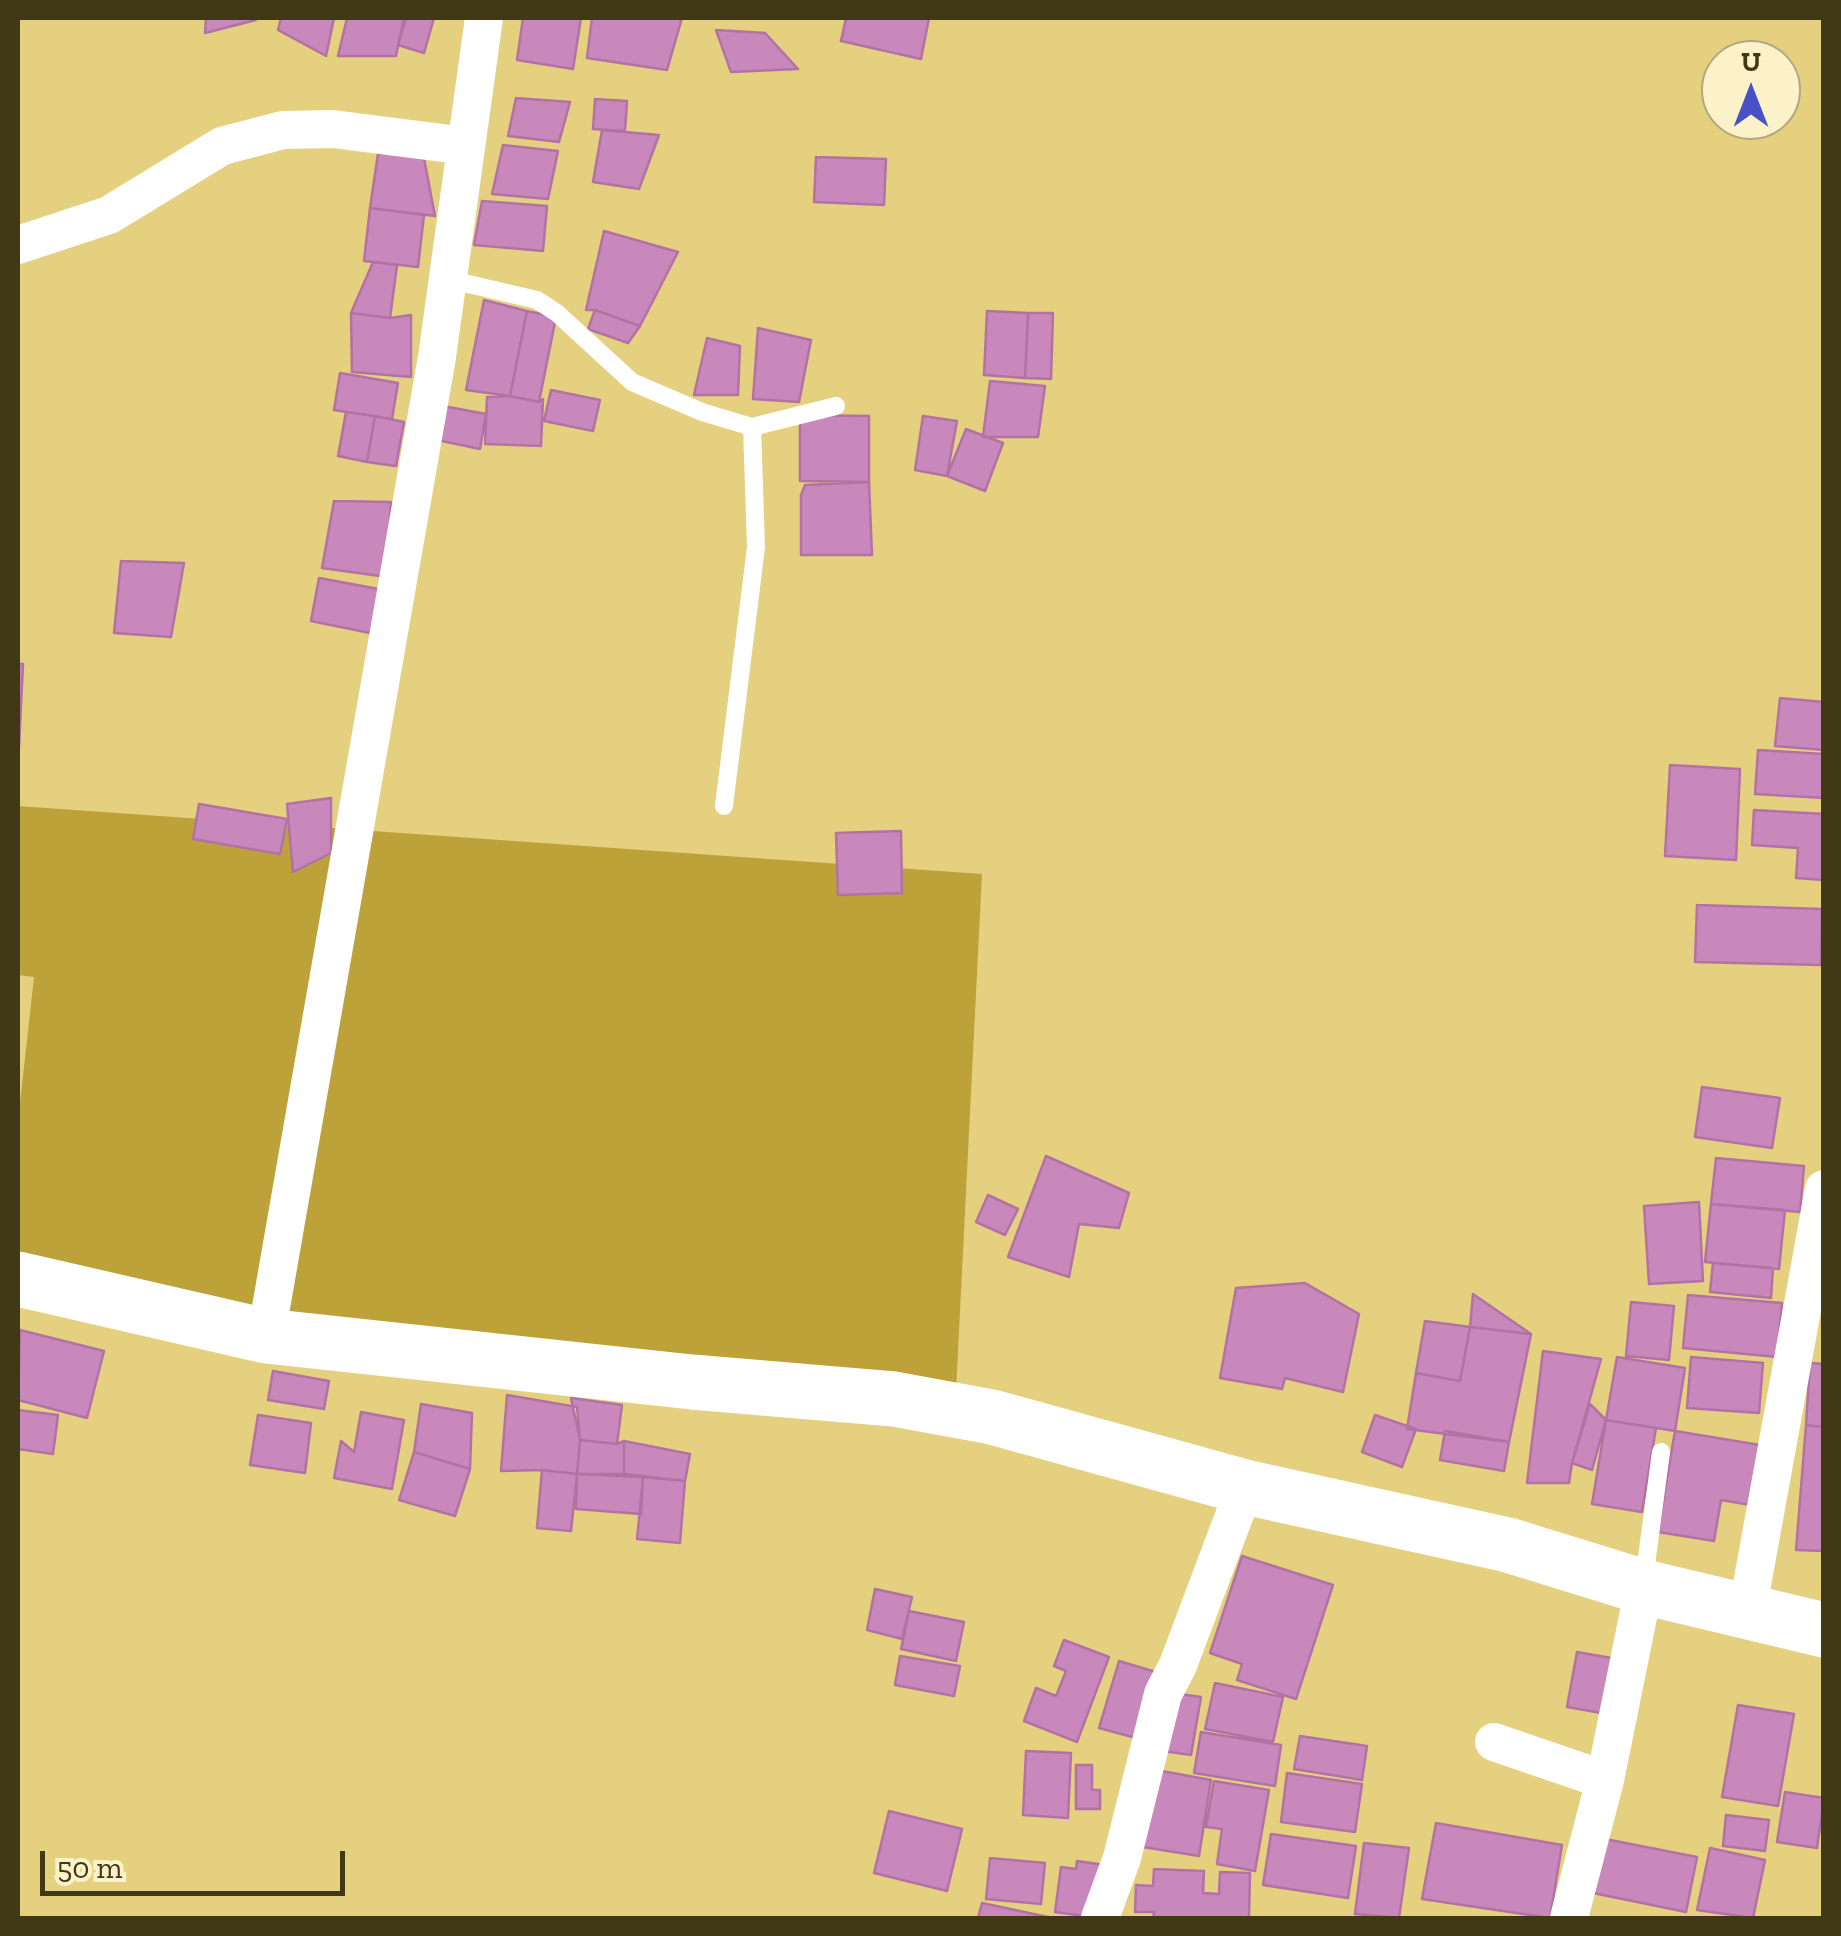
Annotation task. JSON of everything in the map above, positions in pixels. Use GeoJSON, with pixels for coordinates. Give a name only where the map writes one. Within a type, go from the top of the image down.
{"type":"FeatureCollection","features":[{"type":"Feature","properties":{"kind":"main road"},"geometry":{"type":"LineString","coordinates":[[18,1279],[266,1336],[692,1382],[894,1399],[992,1417],[1245,1488],[1508,1545],[1644,1587],[1824,1630]]}},
{"type":"Feature","properties":{"kind":"street"},"geometry":{"type":"LineString","coordinates":[[266,1336],[448,279],[484,18]]}},
{"type":"Feature","properties":{"kind":"street"},"geometry":{"type":"LineString","coordinates":[[18,245],[110,215],[222,146],[283,130],[333,129],[466,146]]}},
{"type":"Feature","properties":{"kind":"street"},"geometry":{"type":"LineString","coordinates":[[1746,1612],[1824,1189]]}},
{"type":"Feature","properties":{"kind":"street"},"geometry":{"type":"LineString","coordinates":[[1100,1918],[1122,1858],[1163,1694],[1178,1665],[1245,1488]]}},
{"type":"Feature","properties":{"kind":"street"},"geometry":{"type":"LineString","coordinates":[[1569,1918],[1605,1780],[1644,1587]]}},
{"type":"Feature","properties":{"kind":"street"},"geometry":{"type":"LineString","coordinates":[[1494,1742],[1605,1780]]}},
{"type":"Feature","properties":{"kind":"lane"},"geometry":{"type":"LineString","coordinates":[[448,279],[537,300],[557,312],[632,382],[702,412],[752,426],[836,406]]}},
{"type":"Feature","properties":{"kind":"lane"},"geometry":{"type":"LineString","coordinates":[[724,806],[756,547],[752,426]]}},
{"type":"Feature","properties":{"kind":"lane"},"geometry":{"type":"LineString","coordinates":[[1644,1587],[1661,1452]]}},
{"type":"Feature","properties":{"kind":"shaded area"},"geometry":{"type":"Polygon","coordinates":[[[18,806],[982,874],[956,1391],[295,1326],[18,1262],[18,1121],[34,977],[18,975],[18,806]]]}},
{"type":"Feature","properties":{"kind":"building"},"geometry":{"type":"Polygon","coordinates":[[[206,18],[247,18],[256,20],[205,33],[206,18]]]}},
{"type":"Feature","properties":{"kind":"building"},"geometry":{"type":"Polygon","coordinates":[[[281,18],[334,18],[326,56],[278,30],[281,18]]]}},
{"type":"Feature","properties":{"kind":"building"},"geometry":{"type":"Polygon","coordinates":[[[347,18],[404,18],[396,56],[338,56],[347,18]]]}},
{"type":"Feature","properties":{"kind":"building"},"geometry":{"type":"Polygon","coordinates":[[[406,18],[434,18],[424,53],[398,45],[406,18]]]}},
{"type":"Feature","properties":{"kind":"building"},"geometry":{"type":"Polygon","coordinates":[[[523,18],[581,18],[573,69],[517,60],[523,18]]]}},
{"type":"Feature","properties":{"kind":"building"},"geometry":{"type":"Polygon","coordinates":[[[592,18],[682,18],[667,70],[587,58],[592,18]]]}},
{"type":"Feature","properties":{"kind":"building"},"geometry":{"type":"Polygon","coordinates":[[[846,18],[929,18],[921,59],[841,41],[846,18]]]}},
{"type":"Feature","properties":{"kind":"building"},"geometry":{"type":"Polygon","coordinates":[[[716,30],[765,33],[798,69],[731,72],[716,30]]]}},
{"type":"Feature","properties":{"kind":"building"},"geometry":{"type":"Polygon","coordinates":[[[516,98],[570,102],[559,142],[508,136],[516,98]]]}},
{"type":"Feature","properties":{"kind":"building"},"geometry":{"type":"Polygon","coordinates":[[[595,99],[627,101],[625,131],[593,129],[595,99]]]}},
{"type":"Feature","properties":{"kind":"building"},"geometry":{"type":"Polygon","coordinates":[[[602,130],[659,135],[639,189],[593,182],[602,130]]]}},
{"type":"Feature","properties":{"kind":"building"},"geometry":{"type":"Polygon","coordinates":[[[503,145],[558,151],[548,199],[492,194],[503,145]]]}},
{"type":"Feature","properties":{"kind":"building"},"geometry":{"type":"Polygon","coordinates":[[[379,147],[422,148],[435,216],[370,208],[379,147]]]}},
{"type":"Feature","properties":{"kind":"building"},"geometry":{"type":"Polygon","coordinates":[[[816,157],[886,159],[884,205],[814,202],[816,157]]]}},
{"type":"Feature","properties":{"kind":"building"},"geometry":{"type":"Polygon","coordinates":[[[482,201],[547,206],[543,251],[474,245],[482,201]]]}},
{"type":"Feature","properties":{"kind":"building"},"geometry":{"type":"Polygon","coordinates":[[[370,208],[424,215],[418,267],[364,261],[370,208]]]}},
{"type":"Feature","properties":{"kind":"building"},"geometry":{"type":"Polygon","coordinates":[[[604,231],[678,252],[640,326],[586,310],[604,231]]]}},
{"type":"Feature","properties":{"kind":"building"},"geometry":{"type":"Polygon","coordinates":[[[373,262],[397,265],[390,318],[351,313],[373,262]]]}},
{"type":"Feature","properties":{"kind":"building"},"geometry":{"type":"Polygon","coordinates":[[[484,300],[527,311],[510,396],[466,390],[484,300]]]}},
{"type":"Feature","properties":{"kind":"building"},"geometry":{"type":"Polygon","coordinates":[[[595,310],[640,326],[628,343],[588,329],[595,310]]]}},
{"type":"Feature","properties":{"kind":"building"},"geometry":{"type":"Polygon","coordinates":[[[527,311],[556,317],[539,402],[510,396],[527,311]]]}},
{"type":"Feature","properties":{"kind":"building"},"geometry":{"type":"Polygon","coordinates":[[[987,311],[1028,313],[1025,378],[984,375],[987,311]]]}},
{"type":"Feature","properties":{"kind":"building"},"geometry":{"type":"Polygon","coordinates":[[[351,313],[390,318],[411,315],[411,377],[352,372],[351,313]]]}},
{"type":"Feature","properties":{"kind":"building"},"geometry":{"type":"Polygon","coordinates":[[[1028,313],[1053,313],[1051,379],[1025,378],[1028,313]]]}},
{"type":"Feature","properties":{"kind":"building"},"geometry":{"type":"Polygon","coordinates":[[[758,328],[811,340],[799,402],[753,399],[758,328]]]}},
{"type":"Feature","properties":{"kind":"building"},"geometry":{"type":"Polygon","coordinates":[[[707,338],[740,346],[738,395],[694,395],[707,338]]]}},
{"type":"Feature","properties":{"kind":"building"},"geometry":{"type":"Polygon","coordinates":[[[340,373],[398,383],[392,419],[334,410],[340,373]]]}},
{"type":"Feature","properties":{"kind":"building"},"geometry":{"type":"Polygon","coordinates":[[[990,381],[1045,386],[1038,437],[983,437],[990,381]]]}},
{"type":"Feature","properties":{"kind":"building"},"geometry":{"type":"Polygon","coordinates":[[[551,390],[600,400],[593,431],[544,421],[551,390]]]}},
{"type":"Feature","properties":{"kind":"building"},"geometry":{"type":"Polygon","coordinates":[[[510,396],[539,402],[543,399],[541,446],[485,444],[487,397],[510,396]]]}},
{"type":"Feature","properties":{"kind":"building"},"geometry":{"type":"Polygon","coordinates":[[[443,406],[486,414],[480,449],[437,440],[443,406]]]}},
{"type":"Feature","properties":{"kind":"building"},"geometry":{"type":"Polygon","coordinates":[[[346,412],[375,416],[367,462],[338,456],[346,412]]]}},
{"type":"Feature","properties":{"kind":"building"},"geometry":{"type":"Polygon","coordinates":[[[800,415],[869,416],[869,482],[800,481],[800,415]]]}},
{"type":"Feature","properties":{"kind":"building"},"geometry":{"type":"Polygon","coordinates":[[[375,416],[404,422],[396,466],[367,462],[375,416]]]}},
{"type":"Feature","properties":{"kind":"building"},"geometry":{"type":"Polygon","coordinates":[[[923,416],[957,421],[947,476],[915,470],[923,416]]]}},
{"type":"Feature","properties":{"kind":"building"},"geometry":{"type":"Polygon","coordinates":[[[966,429],[1003,443],[985,491],[947,476],[966,429]]]}},
{"type":"Feature","properties":{"kind":"building"},"geometry":{"type":"Polygon","coordinates":[[[869,482],[872,555],[801,555],[801,495],[805,485],[869,482]]]}},
{"type":"Feature","properties":{"kind":"building"},"geometry":{"type":"Polygon","coordinates":[[[334,501],[391,502],[387,577],[322,568],[334,501]]]}},
{"type":"Feature","properties":{"kind":"building"},"geometry":{"type":"Polygon","coordinates":[[[121,561],[184,563],[171,637],[114,633],[121,561]]]}},
{"type":"Feature","properties":{"kind":"building"},"geometry":{"type":"Polygon","coordinates":[[[319,578],[384,590],[375,634],[311,621],[319,578]]]}},
{"type":"Feature","properties":{"kind":"building"},"geometry":{"type":"Polygon","coordinates":[[[18,664],[23,664],[19,748],[18,748],[18,664]]]}},
{"type":"Feature","properties":{"kind":"building"},"geometry":{"type":"Polygon","coordinates":[[[1780,698],[1824,702],[1824,750],[1775,746],[1780,698]]]}},
{"type":"Feature","properties":{"kind":"building"},"geometry":{"type":"Polygon","coordinates":[[[1758,750],[1824,754],[1824,798],[1755,794],[1758,750]]]}},
{"type":"Feature","properties":{"kind":"building"},"geometry":{"type":"Polygon","coordinates":[[[1670,765],[1740,769],[1736,860],[1665,856],[1670,765]]]}},
{"type":"Feature","properties":{"kind":"building"},"geometry":{"type":"Polygon","coordinates":[[[331,798],[331,853],[293,872],[287,804],[331,798]]]}},
{"type":"Feature","properties":{"kind":"building"},"geometry":{"type":"Polygon","coordinates":[[[199,804],[287,819],[280,854],[193,839],[199,804]]]}},
{"type":"Feature","properties":{"kind":"building"},"geometry":{"type":"Polygon","coordinates":[[[1754,810],[1824,814],[1824,880],[1796,878],[1798,848],[1752,845],[1754,810]]]}},
{"type":"Feature","properties":{"kind":"building"},"geometry":{"type":"Polygon","coordinates":[[[901,831],[902,893],[838,895],[836,833],[901,831]]]}},
{"type":"Feature","properties":{"kind":"building"},"geometry":{"type":"Polygon","coordinates":[[[1697,905],[1822,909],[1821,965],[1695,962],[1697,905]]]}},
{"type":"Feature","properties":{"kind":"building"},"geometry":{"type":"Polygon","coordinates":[[[1702,1087],[1780,1098],[1772,1148],[1695,1137],[1702,1087]]]}},
{"type":"Feature","properties":{"kind":"building"},"geometry":{"type":"Polygon","coordinates":[[[1046,1156],[1129,1193],[1119,1228],[1079,1224],[1069,1277],[1008,1257],[1046,1156]]]}},
{"type":"Feature","properties":{"kind":"building"},"geometry":{"type":"Polygon","coordinates":[[[1716,1158],[1804,1166],[1800,1212],[1711,1204],[1716,1158]]]}},
{"type":"Feature","properties":{"kind":"building"},"geometry":{"type":"Polygon","coordinates":[[[988,1195],[1018,1209],[1005,1235],[976,1222],[988,1195]]]}},
{"type":"Feature","properties":{"kind":"building"},"geometry":{"type":"Polygon","coordinates":[[[1699,1202],[1703,1281],[1649,1284],[1644,1206],[1699,1202]]]}},
{"type":"Feature","properties":{"kind":"building"},"geometry":{"type":"Polygon","coordinates":[[[1711,1204],[1785,1210],[1779,1269],[1705,1262],[1711,1204]]]}},
{"type":"Feature","properties":{"kind":"building"},"geometry":{"type":"Polygon","coordinates":[[[1713,1263],[1773,1268],[1771,1298],[1710,1292],[1713,1263]]]}},
{"type":"Feature","properties":{"kind":"building"},"geometry":{"type":"Polygon","coordinates":[[[1305,1283],[1359,1314],[1343,1392],[1285,1378],[1282,1389],[1220,1378],[1236,1288],[1305,1283]]]}},
{"type":"Feature","properties":{"kind":"building"},"geometry":{"type":"Polygon","coordinates":[[[1473,1294],[1531,1334],[1470,1327],[1473,1294]]]}},
{"type":"Feature","properties":{"kind":"building"},"geometry":{"type":"Polygon","coordinates":[[[1688,1295],[1782,1303],[1777,1357],[1683,1348],[1688,1295]]]}},
{"type":"Feature","properties":{"kind":"building"},"geometry":{"type":"Polygon","coordinates":[[[1631,1302],[1674,1306],[1669,1360],[1626,1356],[1631,1302]]]}},
{"type":"Feature","properties":{"kind":"building"},"geometry":{"type":"Polygon","coordinates":[[[1425,1321],[1470,1327],[1460,1381],[1416,1373],[1425,1321]]]}},
{"type":"Feature","properties":{"kind":"building"},"geometry":{"type":"Polygon","coordinates":[[[1470,1327],[1531,1334],[1509,1442],[1407,1429],[1416,1373],[1460,1381],[1470,1327]]]}},
{"type":"Feature","properties":{"kind":"building"},"geometry":{"type":"Polygon","coordinates":[[[20,1330],[104,1351],[87,1418],[18,1400],[20,1330]]]}},
{"type":"Feature","properties":{"kind":"building"},"geometry":{"type":"Polygon","coordinates":[[[1543,1351],[1601,1359],[1569,1483],[1527,1483],[1543,1351]]]}},
{"type":"Feature","properties":{"kind":"building"},"geometry":{"type":"Polygon","coordinates":[[[1617,1357],[1685,1368],[1675,1431],[1606,1420],[1617,1357]]]}},
{"type":"Feature","properties":{"kind":"building"},"geometry":{"type":"Polygon","coordinates":[[[1691,1357],[1763,1363],[1759,1413],[1687,1408],[1691,1357]]]}},
{"type":"Feature","properties":{"kind":"building"},"geometry":{"type":"Polygon","coordinates":[[[1810,1363],[1824,1364],[1824,1427],[1806,1425],[1810,1363]]]}},
{"type":"Feature","properties":{"kind":"building"},"geometry":{"type":"Polygon","coordinates":[[[273,1371],[329,1381],[324,1409],[268,1400],[273,1371]]]}},
{"type":"Feature","properties":{"kind":"building"},"geometry":{"type":"Polygon","coordinates":[[[507,1395],[577,1407],[577,1474],[501,1471],[507,1395]]]}},
{"type":"Feature","properties":{"kind":"building"},"geometry":{"type":"Polygon","coordinates":[[[571,1398],[622,1405],[617,1444],[580,1440],[571,1398]]]}},
{"type":"Feature","properties":{"kind":"building"},"geometry":{"type":"Polygon","coordinates":[[[421,1404],[472,1413],[470,1469],[414,1452],[421,1404]]]}},
{"type":"Feature","properties":{"kind":"building"},"geometry":{"type":"Polygon","coordinates":[[[1590,1404],[1606,1420],[1592,1470],[1572,1463],[1590,1404]]]}},
{"type":"Feature","properties":{"kind":"building"},"geometry":{"type":"Polygon","coordinates":[[[18,1410],[58,1415],[53,1454],[18,1449],[18,1410]]]}},
{"type":"Feature","properties":{"kind":"building"},"geometry":{"type":"Polygon","coordinates":[[[361,1412],[404,1420],[392,1489],[334,1478],[341,1441],[354,1452],[361,1412]]]}},
{"type":"Feature","properties":{"kind":"building"},"geometry":{"type":"Polygon","coordinates":[[[258,1415],[311,1423],[305,1473],[250,1465],[258,1415]]]}},
{"type":"Feature","properties":{"kind":"building"},"geometry":{"type":"Polygon","coordinates":[[[1375,1415],[1416,1429],[1402,1467],[1362,1452],[1375,1415]]]}},
{"type":"Feature","properties":{"kind":"building"},"geometry":{"type":"Polygon","coordinates":[[[1606,1420],[1656,1428],[1642,1512],[1592,1504],[1606,1420]]]}},
{"type":"Feature","properties":{"kind":"building"},"geometry":{"type":"Polygon","coordinates":[[[1806,1425],[1824,1427],[1824,1551],[1796,1550],[1806,1425]]]}},
{"type":"Feature","properties":{"kind":"building"},"geometry":{"type":"Polygon","coordinates":[[[1445,1431],[1509,1442],[1504,1471],[1440,1460],[1445,1431]]]}},
{"type":"Feature","properties":{"kind":"building"},"geometry":{"type":"Polygon","coordinates":[[[1675,1431],[1760,1445],[1751,1505],[1721,1500],[1714,1541],[1658,1532],[1675,1431]]]}},
{"type":"Feature","properties":{"kind":"building"},"geometry":{"type":"Polygon","coordinates":[[[580,1440],[617,1444],[624,1441],[624,1474],[577,1474],[580,1440]]]}},
{"type":"Feature","properties":{"kind":"building"},"geometry":{"type":"Polygon","coordinates":[[[624,1441],[690,1454],[685,1481],[624,1474],[624,1441]]]}},
{"type":"Feature","properties":{"kind":"building"},"geometry":{"type":"Polygon","coordinates":[[[414,1452],[470,1469],[455,1516],[399,1500],[414,1452]]]}},
{"type":"Feature","properties":{"kind":"building"},"geometry":{"type":"Polygon","coordinates":[[[542,1470],[577,1474],[571,1531],[537,1528],[542,1470]]]}},
{"type":"Feature","properties":{"kind":"building"},"geometry":{"type":"Polygon","coordinates":[[[577,1474],[643,1477],[641,1514],[576,1509],[577,1474]]]}},
{"type":"Feature","properties":{"kind":"building"},"geometry":{"type":"Polygon","coordinates":[[[643,1477],[685,1481],[680,1543],[637,1539],[643,1477]]]}},
{"type":"Feature","properties":{"kind":"building"},"geometry":{"type":"Polygon","coordinates":[[[1242,1556],[1333,1585],[1296,1699],[1237,1680],[1242,1664],[1210,1653],[1242,1556]]]}},
{"type":"Feature","properties":{"kind":"building"},"geometry":{"type":"Polygon","coordinates":[[[875,1589],[912,1597],[902,1639],[867,1630],[875,1589]]]}},
{"type":"Feature","properties":{"kind":"building"},"geometry":{"type":"Polygon","coordinates":[[[909,1611],[964,1622],[956,1661],[901,1649],[909,1611]]]}},
{"type":"Feature","properties":{"kind":"building"},"geometry":{"type":"Polygon","coordinates":[[[1064,1640],[1109,1657],[1077,1742],[1024,1721],[1036,1688],[1056,1696],[1066,1671],[1054,1666],[1064,1640]]]}},
{"type":"Feature","properties":{"kind":"building"},"geometry":{"type":"Polygon","coordinates":[[[1577,1652],[1617,1659],[1607,1714],[1567,1707],[1577,1652]]]}},
{"type":"Feature","properties":{"kind":"building"},"geometry":{"type":"Polygon","coordinates":[[[900,1656],[960,1666],[954,1696],[895,1685],[900,1656]]]}},
{"type":"Feature","properties":{"kind":"building"},"geometry":{"type":"Polygon","coordinates":[[[1119,1661],[1166,1675],[1147,1741],[1099,1728],[1119,1661]]]}},
{"type":"Feature","properties":{"kind":"building"},"geometry":{"type":"Polygon","coordinates":[[[1215,1683],[1283,1697],[1273,1742],[1205,1729],[1215,1683]]]}},
{"type":"Feature","properties":{"kind":"building"},"geometry":{"type":"Polygon","coordinates":[[[1166,1692],[1201,1697],[1191,1755],[1156,1750],[1166,1692]]]}},
{"type":"Feature","properties":{"kind":"building"},"geometry":{"type":"Polygon","coordinates":[[[1738,1705],[1794,1714],[1778,1806],[1722,1797],[1738,1705]]]}},
{"type":"Feature","properties":{"kind":"building"},"geometry":{"type":"Polygon","coordinates":[[[1201,1732],[1281,1745],[1275,1786],[1194,1773],[1201,1732]]]}},
{"type":"Feature","properties":{"kind":"building"},"geometry":{"type":"Polygon","coordinates":[[[1300,1736],[1367,1746],[1362,1780],[1294,1769],[1300,1736]]]}},
{"type":"Feature","properties":{"kind":"building"},"geometry":{"type":"Polygon","coordinates":[[[1026,1751],[1071,1753],[1068,1818],[1023,1815],[1026,1751]]]}},
{"type":"Feature","properties":{"kind":"building"},"geometry":{"type":"Polygon","coordinates":[[[1076,1765],[1092,1765],[1092,1790],[1100,1790],[1100,1809],[1076,1809],[1076,1765]]]}},
{"type":"Feature","properties":{"kind":"building"},"geometry":{"type":"Polygon","coordinates":[[[1156,1770],[1211,1780],[1199,1856],[1143,1847],[1156,1770]]]}},
{"type":"Feature","properties":{"kind":"building"},"geometry":{"type":"Polygon","coordinates":[[[1287,1773],[1362,1784],[1355,1832],[1281,1822],[1287,1773]]]}},
{"type":"Feature","properties":{"kind":"building"},"geometry":{"type":"Polygon","coordinates":[[[1214,1781],[1269,1790],[1255,1871],[1217,1864],[1222,1829],[1206,1827],[1214,1781]]]}},
{"type":"Feature","properties":{"kind":"building"},"geometry":{"type":"Polygon","coordinates":[[[1785,1792],[1824,1798],[1817,1848],[1777,1842],[1785,1792]]]}},
{"type":"Feature","properties":{"kind":"building"},"geometry":{"type":"Polygon","coordinates":[[[889,1811],[962,1829],[947,1891],[874,1873],[889,1811]]]}},
{"type":"Feature","properties":{"kind":"building"},"geometry":{"type":"Polygon","coordinates":[[[1726,1815],[1769,1820],[1765,1851],[1723,1846],[1726,1815]]]}},
{"type":"Feature","properties":{"kind":"building"},"geometry":{"type":"Polygon","coordinates":[[[1436,1823],[1562,1845],[1550,1918],[1422,1899],[1436,1823]]]}},
{"type":"Feature","properties":{"kind":"building"},"geometry":{"type":"Polygon","coordinates":[[[1271,1834],[1356,1846],[1348,1898],[1263,1885],[1271,1834]]]}},
{"type":"Feature","properties":{"kind":"building"},"geometry":{"type":"Polygon","coordinates":[[[1600,1838],[1697,1857],[1686,1912],[1588,1892],[1600,1838]]]}},
{"type":"Feature","properties":{"kind":"building"},"geometry":{"type":"Polygon","coordinates":[[[1364,1843],[1409,1848],[1399,1918],[1355,1914],[1364,1843]]]}},
{"type":"Feature","properties":{"kind":"building"},"geometry":{"type":"Polygon","coordinates":[[[1710,1848],[1765,1860],[1753,1918],[1697,1910],[1710,1848]]]}},
{"type":"Feature","properties":{"kind":"building"},"geometry":{"type":"Polygon","coordinates":[[[990,1858],[1045,1863],[1041,1904],[986,1899],[990,1858]]]}},
{"type":"Feature","properties":{"kind":"building"},"geometry":{"type":"Polygon","coordinates":[[[1077,1861],[1105,1865],[1098,1918],[1055,1912],[1061,1867],[1076,1869],[1077,1861]]]}},
{"type":"Feature","properties":{"kind":"building"},"geometry":{"type":"Polygon","coordinates":[[[1154,1869],[1204,1871],[1203,1893],[1219,1894],[1220,1872],[1250,1873],[1249,1918],[1153,1918],[1154,1912],[1135,1912],[1136,1885],[1153,1886],[1154,1869]]]}},
{"type":"Feature","properties":{"kind":"building"},"geometry":{"type":"Polygon","coordinates":[[[982,1903],[1048,1917],[1048,1918],[978,1918],[982,1903]]]}}]}
